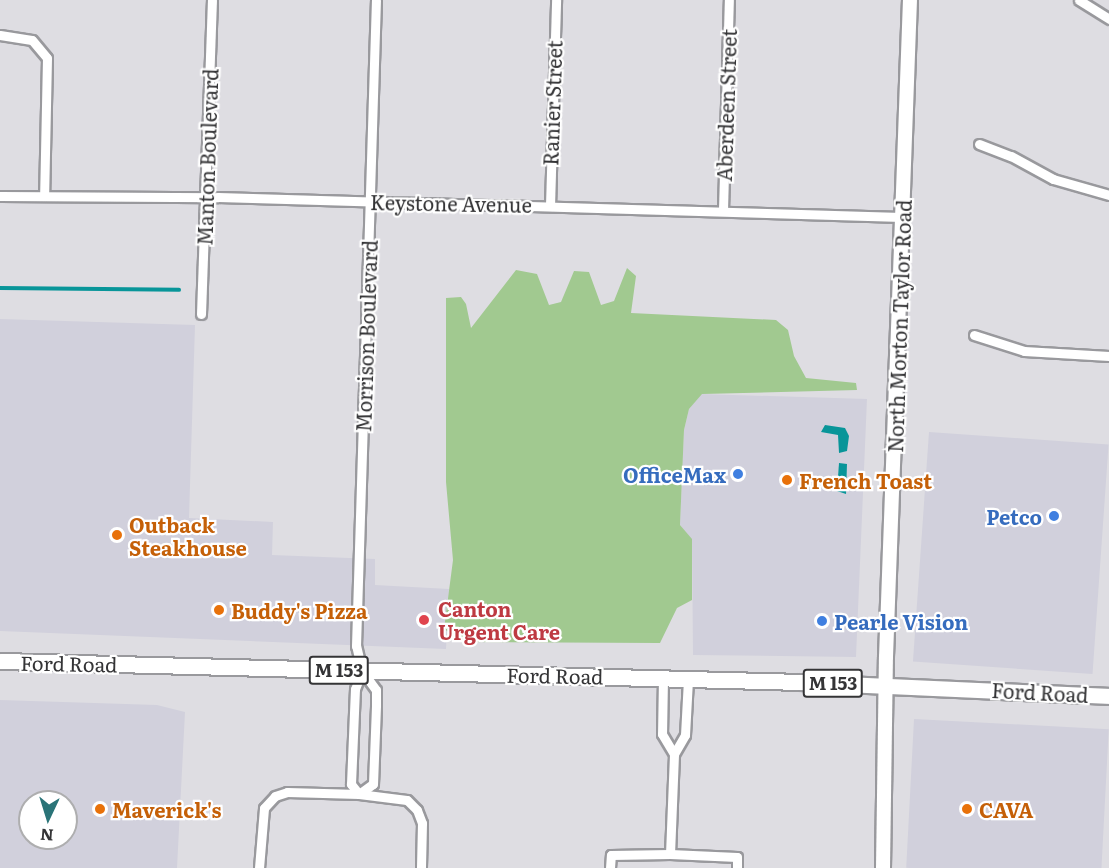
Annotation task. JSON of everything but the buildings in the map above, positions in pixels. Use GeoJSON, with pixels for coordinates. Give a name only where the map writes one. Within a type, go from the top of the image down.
{"type":"FeatureCollection","features":[{"type":"Feature","properties":{"kind":"main road","name":"Ford Road"},"geometry":{"type":"LineString","coordinates":[[0,661],[886,685],[1109,696]]}},
{"type":"Feature","properties":{"kind":"street","name":"Manton Boulevard"},"geometry":{"type":"LineString","coordinates":[[201,314],[212,0]]}},
{"type":"Feature","properties":{"kind":"street","name":"Morrison Boulevard"},"geometry":{"type":"LineString","coordinates":[[362,670],[356,646],[376,0]]}},
{"type":"Feature","properties":{"kind":"street","name":"Ranier Street"},"geometry":{"type":"LineString","coordinates":[[550,206],[556,0]]}},
{"type":"Feature","properties":{"kind":"street","name":"Aberdeen Street"},"geometry":{"type":"LineString","coordinates":[[723,210],[729,0]]}},
{"type":"Feature","properties":{"kind":"street","name":"North Morton Taylor Road"},"geometry":{"type":"LineString","coordinates":[[883,868],[886,685],[910,0]]}},
{"type":"Feature","properties":{"kind":"street"},"geometry":{"type":"LineString","coordinates":[[1079,0],[1109,19]]}},
{"type":"Feature","properties":{"kind":"street"},"geometry":{"type":"LineString","coordinates":[[0,34],[32,40],[47,58],[44,196]]}},
{"type":"Feature","properties":{"kind":"street"},"geometry":{"type":"LineString","coordinates":[[979,144],[1011,156],[1053,179],[1109,195]]}},
{"type":"Feature","properties":{"kind":"street","name":"Keystone Avenue"},"geometry":{"type":"LineString","coordinates":[[0,196],[205,197],[723,210],[902,217]]}},
{"type":"Feature","properties":{"kind":"street"},"geometry":{"type":"LineString","coordinates":[[974,335],[1024,351],[1109,356]]}},
{"type":"Feature","properties":{"kind":"street"},"geometry":{"type":"LineString","coordinates":[[359,794],[351,784],[355,689],[362,670]]}},
{"type":"Feature","properties":{"kind":"street"},"geometry":{"type":"LineString","coordinates":[[359,794],[373,784],[376,705],[376,690],[362,670]]}},
{"type":"Feature","properties":{"kind":"street"},"geometry":{"type":"LineString","coordinates":[[663,678],[662,734],[674,754]]}},
{"type":"Feature","properties":{"kind":"street"},"geometry":{"type":"LineString","coordinates":[[670,854],[674,754],[685,735],[688,679]]}},
{"type":"Feature","properties":{"kind":"street"},"geometry":{"type":"LineString","coordinates":[[259,868],[261,818],[275,796],[287,792],[397,797],[417,810],[422,823],[421,868]]}},
{"type":"Feature","properties":{"kind":"street"},"geometry":{"type":"LineString","coordinates":[[610,868],[610,855],[670,854],[737,857],[737,868]]}},
{"type":"Feature","properties":{"kind":"shaded area"},"geometry":{"type":"Polygon","coordinates":[[[0,319],[195,325],[189,518],[273,522],[272,555],[375,559],[375,585],[449,589],[446,649],[0,631],[0,319]]]}},
{"type":"Feature","properties":{"kind":"shaded area"},"geometry":{"type":"Polygon","coordinates":[[[701,394],[867,399],[856,657],[693,655],[692,540],[680,525],[684,430],[689,409],[701,394]]]}},
{"type":"Feature","properties":{"kind":"shaded area"},"geometry":{"type":"Polygon","coordinates":[[[929,432],[1109,445],[1093,674],[913,661],[929,432]]]}},
{"type":"Feature","properties":{"kind":"shaded area"},"geometry":{"type":"Polygon","coordinates":[[[0,700],[157,705],[185,712],[177,868],[0,868],[0,700]]]}},
{"type":"Feature","properties":{"kind":"shaded area"},"geometry":{"type":"Polygon","coordinates":[[[914,719],[1109,729],[1101,868],[906,868],[914,719]]]}},
{"type":"Feature","properties":{"kind":"green space"},"geometry":{"type":"Polygon","coordinates":[[[627,268],[636,276],[631,313],[776,320],[788,330],[794,356],[806,378],[856,383],[857,390],[702,394],[689,409],[684,430],[680,525],[692,539],[692,600],[677,608],[660,643],[464,642],[444,629],[453,560],[446,482],[446,298],[461,297],[466,304],[471,328],[516,270],[537,274],[549,305],[561,302],[574,271],[589,272],[601,305],[614,301],[627,268]]]}},
{"type":"Feature","properties":{"kind":"water"},"geometry":{"type":"Polygon","coordinates":[[[825,425],[845,428],[849,436],[847,451],[839,453],[838,435],[821,432],[825,425]]]}},
{"type":"Feature","properties":{"kind":"water"},"geometry":{"type":"Polygon","coordinates":[[[839,463],[847,464],[846,494],[837,491],[839,463]]]}},
{"type":"Feature","properties":{"kind":"waterway"},"geometry":{"type":"LineString","coordinates":[[0,288],[179,290]]}},
{"type":"Feature","properties":{"kind":"place","name":"OfficeMax"},"geometry":{"type":"Point","coordinates":[738,474]}},
{"type":"Feature","properties":{"kind":"place","name":"French Toast"},"geometry":{"type":"Point","coordinates":[787,480]}},
{"type":"Feature","properties":{"kind":"place","name":"Petco"},"geometry":{"type":"Point","coordinates":[1054,516]}},
{"type":"Feature","properties":{"kind":"place","name":"Outback Steakhouse"},"geometry":{"type":"Point","coordinates":[117,535]}},
{"type":"Feature","properties":{"kind":"place","name":"Buddy's Pizza"},"geometry":{"type":"Point","coordinates":[219,610]}},
{"type":"Feature","properties":{"kind":"place","name":"Canton Urgent Care"},"geometry":{"type":"Point","coordinates":[424,620]}},
{"type":"Feature","properties":{"kind":"place","name":"Pearle Vision"},"geometry":{"type":"Point","coordinates":[822,621]}},
{"type":"Feature","properties":{"kind":"place","name":"Maverick's"},"geometry":{"type":"Point","coordinates":[100,809]}},
{"type":"Feature","properties":{"kind":"place","name":"CAVA"},"geometry":{"type":"Point","coordinates":[967,809]}}]}
